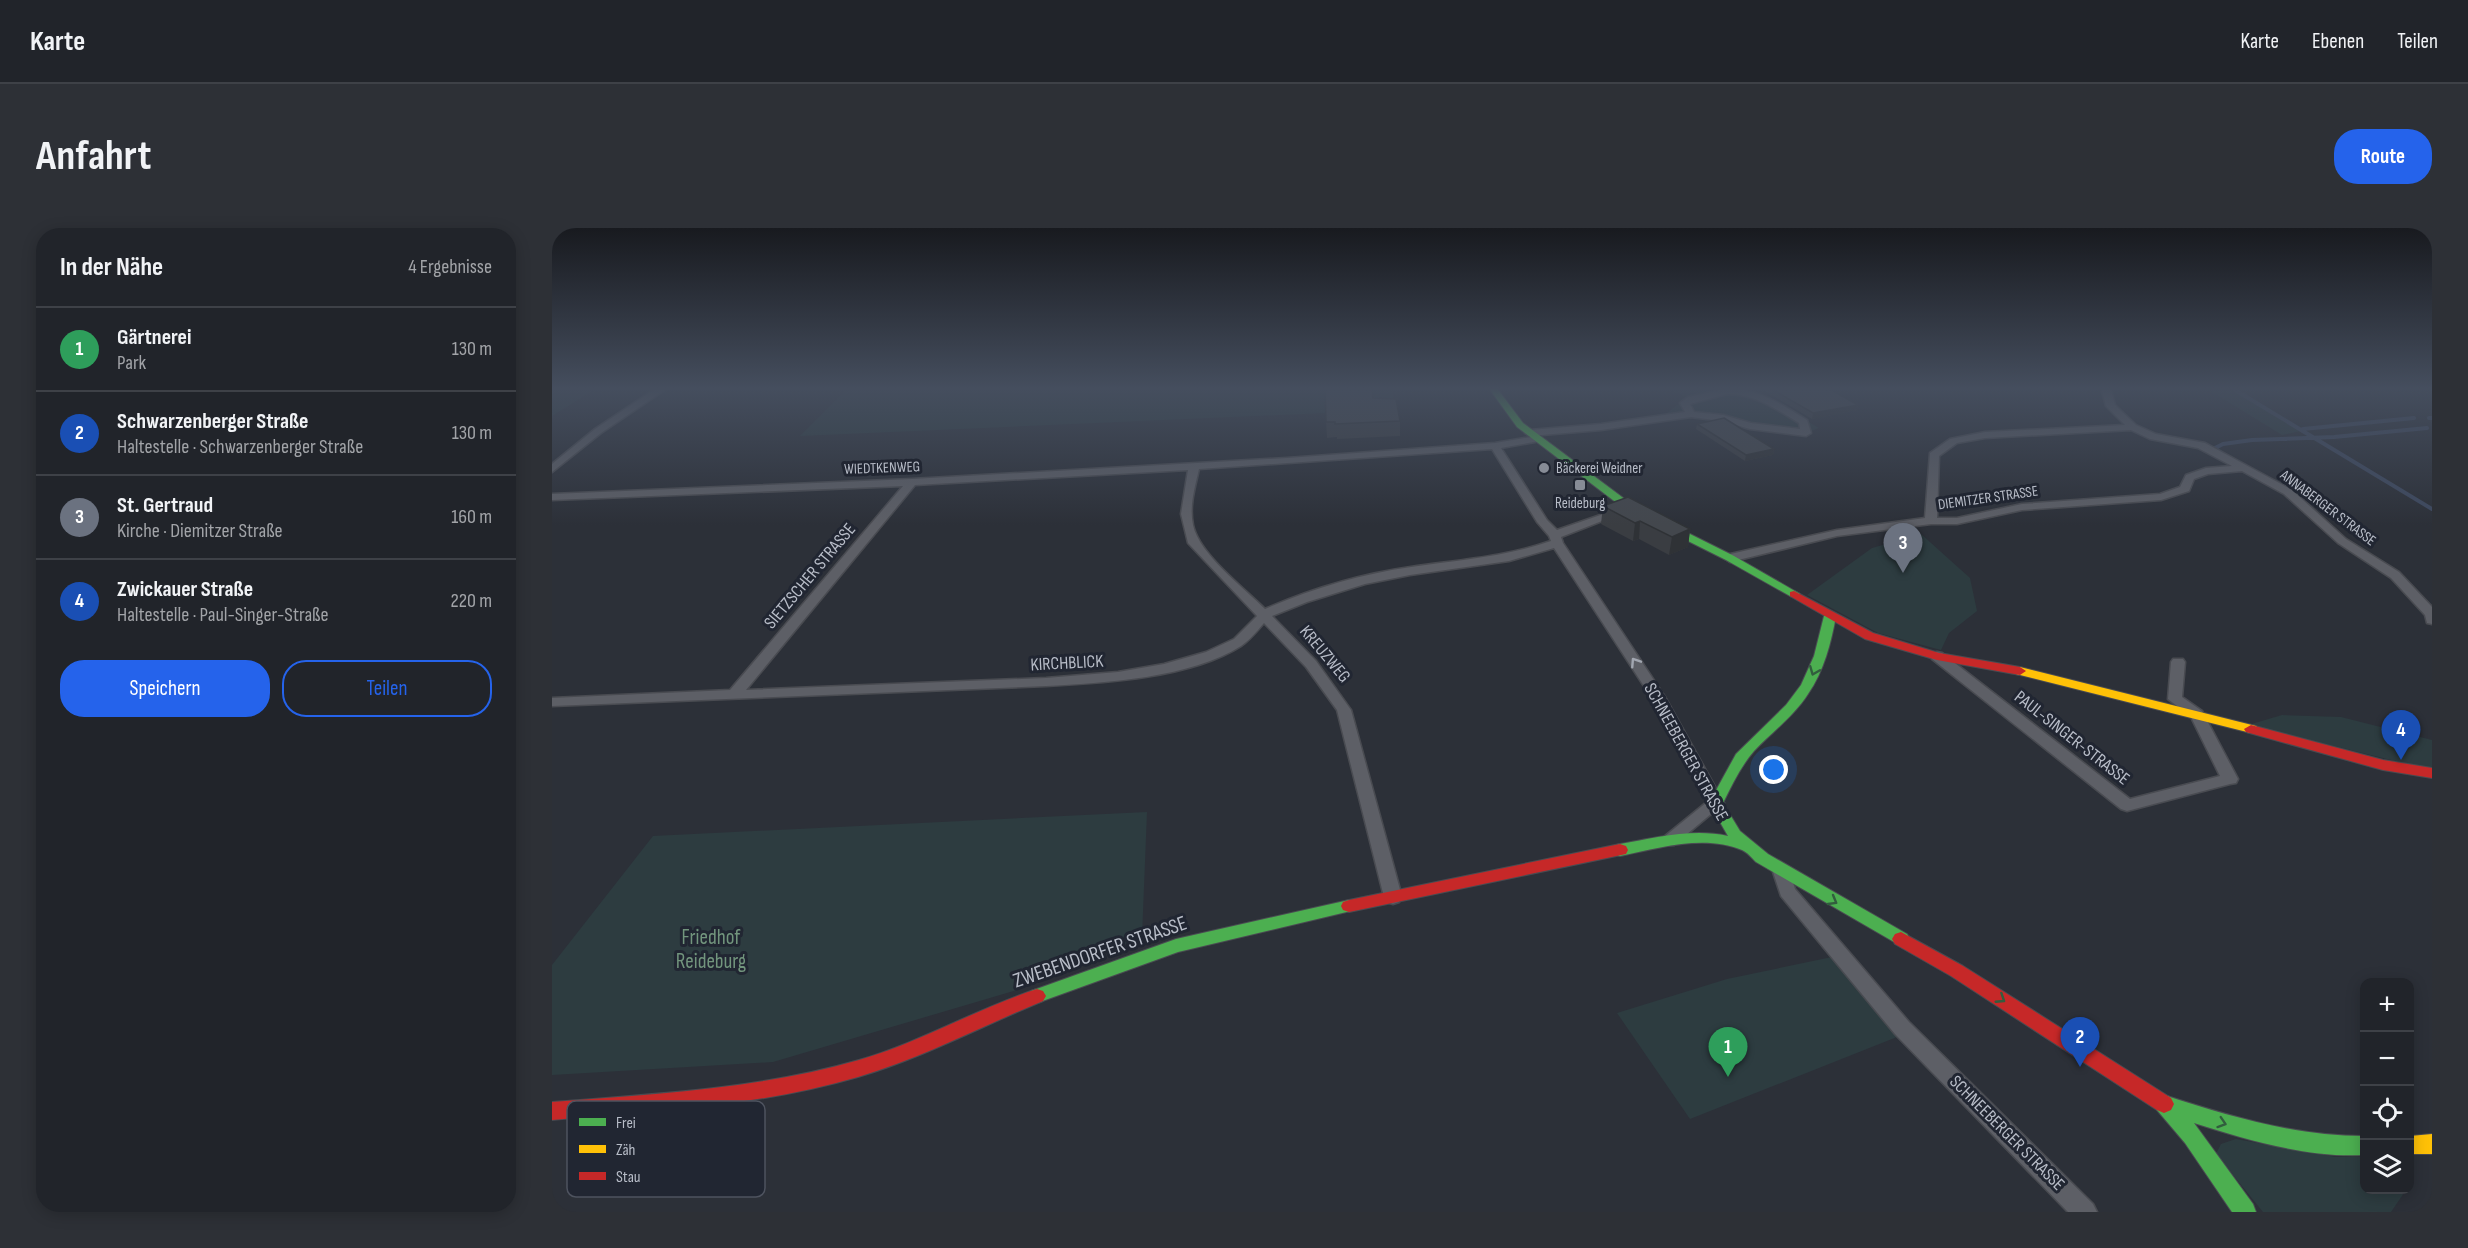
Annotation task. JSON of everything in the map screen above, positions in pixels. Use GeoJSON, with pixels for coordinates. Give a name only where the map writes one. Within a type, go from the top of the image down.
{"type":"FeatureCollection","features":[{"type":"Feature","properties":{"kind":"street"},"geometry":{"type":"LineString","coordinates":[[552,469],[596,433]]}},
{"type":"Feature","properties":{"kind":"street","name":"PAUL-SINGER-STRASSE"},"geometry":{"type":"LineString","coordinates":[[1529,433],[1630,508],[1730,558],[1869,636],[1937,656],[2030,673],[2198,714],[2383,765],[2432,773]]}},
{"type":"Feature","properties":{"kind":"street"},"geometry":{"type":"LineString","coordinates":[[1533,436],[1556,433]]}},
{"type":"Feature","properties":{"kind":"street"},"geometry":{"type":"LineString","coordinates":[[1931,521],[1934,455],[1954,441],[2008,433]]}},
{"type":"Feature","properties":{"kind":"street"},"geometry":{"type":"LineString","coordinates":[[2136,433],[2153,437]]}},
{"type":"Feature","properties":{"kind":"street","name":"ANNABERGER STRASSE"},"geometry":{"type":"LineString","coordinates":[[2145,433],[2153,437],[2201,445],[2288,492],[2342,541],[2395,575],[2431,614],[2432,620]]}},
{"type":"Feature","properties":{"kind":"street","name":"WIEDTKENWEG"},"geometry":{"type":"LineString","coordinates":[[552,497],[912,482],[1194,466],[1495,446],[1533,436]]}},
{"type":"Feature","properties":{"kind":"street","name":"SCHNEEBERGER STRASSE"},"geometry":{"type":"LineString","coordinates":[[1495,446],[1658,697],[1702,783],[1716,803],[1730,831],[1744,845],[1782,872],[1787,891],[1902,1028],[2085,1212]]}},
{"type":"Feature","properties":{"kind":"street","name":"KREUZWEG"},"geometry":{"type":"LineString","coordinates":[[1194,466],[1185,518],[1188,532],[1202,552],[1309,660],[1344,710],[1393,897]]}},
{"type":"Feature","properties":{"kind":"street","name":"DIEMITZER STRASSE"},"geometry":{"type":"LineString","coordinates":[[1730,558],[1838,533],[1931,521],[1957,521],[2022,507],[2161,497],[2185,489],[2190,477],[2206,471],[2245,468]]}},
{"type":"Feature","properties":{"kind":"street","name":"SIETZSCHER STRASSE"},"geometry":{"type":"LineString","coordinates":[[735,694],[912,482]]}},
{"type":"Feature","properties":{"kind":"street"},"geometry":{"type":"LineString","coordinates":[[1556,539],[1630,508]]}},
{"type":"Feature","properties":{"kind":"street","name":"KIRCHBLICK"},"geometry":{"type":"LineString","coordinates":[[552,702],[1046,682],[1141,674],[1173,667],[1233,645],[1266,615],[1335,589],[1387,575],[1527,553],[1556,539]]}},
{"type":"Feature","properties":{"kind":"street","name":"ZWEBENDORFER STRASSE"},"geometry":{"type":"LineString","coordinates":[[1668,841],[1716,803],[1725,783],[1746,751],[1802,695],[1812,676],[1827,634],[1830,615]]}},
{"type":"Feature","properties":{"kind":"street","name":"PAUL-SINGER-STRASSE"},"geometry":{"type":"LineString","coordinates":[[1937,656],[2127,805],[2230,778],[2198,714],[2175,699],[2178,662]]}},
{"type":"Feature","properties":{"kind":"street","name":"ZWEBENDORFER STRASSE"},"geometry":{"type":"LineString","coordinates":[[696,1101],[792,1086],[860,1068],[921,1046],[1024,1001],[1176,946],[1251,927],[1668,841],[1709,837],[1744,845]]}},
{"type":"Feature","properties":{"kind":"street"},"geometry":{"type":"LineString","coordinates":[[1782,872],[1957,971],[2166,1105],[2244,1130],[2337,1146],[2360,1146]]}},
{"type":"Feature","properties":{"kind":"street"},"geometry":{"type":"LineString","coordinates":[[2166,1105],[2192,1136],[2245,1212]]}},
{"type":"Feature","properties":{"kind":"street","name":"ZWEBENDORFER STRASSE"},"geometry":{"type":"LineString","coordinates":[[552,1111],[567,1110]]}},
{"type":"Feature","properties":{"kind":"street"},"geometry":{"type":"LineString","coordinates":[[2414,1145],[2432,1144]]}},
{"type":"Feature","properties":{"kind":"green space"},"geometry":{"type":"Polygon","coordinates":[[[803,433],[870,433],[800,436],[803,433]]]}},
{"type":"Feature","properties":{"kind":"green space"},"geometry":{"type":"Polygon","coordinates":[[[1921,534],[1970,578],[1977,611],[1949,633],[1941,650],[1878,633],[1807,595],[1872,548],[1921,534]]]}},
{"type":"Feature","properties":{"kind":"green space"},"geometry":{"type":"Polygon","coordinates":[[[2282,715],[2341,717],[2432,740],[2432,770],[2248,725],[2282,715]]]}},
{"type":"Feature","properties":{"kind":"green space","name":"Friedhof Reideburg"},"geometry":{"type":"Polygon","coordinates":[[[1147,812],[1142,937],[1017,990],[773,1062],[552,1075],[552,965],[653,836],[1147,812]]]}},
{"type":"Feature","properties":{"kind":"green space"},"geometry":{"type":"Polygon","coordinates":[[[1832,957],[1902,1035],[1690,1119],[1617,1013],[1727,979],[1832,957]]]}},
{"type":"Feature","properties":{"kind":"green space"},"geometry":{"type":"Polygon","coordinates":[[[2236,1139],[2335,1157],[2360,1157],[2360,1194],[2403,1194],[2391,1212],[2263,1212],[2216,1154],[2221,1144],[2236,1139]]]}},
{"type":"Feature","properties":{"kind":"building"},"geometry":{"type":"Polygon","coordinates":[[[1711,433],[1748,433],[1774,449],[1746,455],[1711,433]]]}},
{"type":"Feature","properties":{"kind":"building"},"geometry":{"type":"Polygon","coordinates":[[[1628,497],[1690,529],[1672,537],[1640,521],[1635,523],[1603,506],[1628,497]]]}},
{"type":"Feature","properties":{"kind":"waterway"},"geometry":{"type":"LineString","coordinates":[[2306,433],[2314,438]]}},
{"type":"Feature","properties":{"kind":"waterway"},"geometry":{"type":"LineString","coordinates":[[2314,438],[2376,433]]}},
{"type":"Feature","properties":{"kind":"waterway"},"geometry":{"type":"LineString","coordinates":[[2220,452],[2215,448],[2223,444],[2252,440],[2314,438]]}},
{"type":"Feature","properties":{"kind":"waterway"},"geometry":{"type":"LineString","coordinates":[[2314,438],[2432,509]]}},
{"type":"Feature","properties":{"kind":"traffic: fast"},"geometry":{"type":"LineString","coordinates":[[1530,433],[1630,508],[1730,558],[1794,594]]}},
{"type":"Feature","properties":{"kind":"traffic: fast"},"geometry":{"type":"LineString","coordinates":[[1830,616],[1820,656],[1808,685],[1791,707],[1741,757],[1716,803],[1735,835],[1762,858],[1901,939]]}},
{"type":"Feature","properties":{"kind":"traffic: fast"},"geometry":{"type":"LineString","coordinates":[[1620,850],[1668,841],[1709,837],[1744,845]]}},
{"type":"Feature","properties":{"kind":"traffic: fast"},"geometry":{"type":"LineString","coordinates":[[1037,996],[1176,946],[1349,906]]}},
{"type":"Feature","properties":{"kind":"traffic: fast"},"geometry":{"type":"LineString","coordinates":[[2164,1104],[2244,1130],[2337,1146],[2360,1146]]}},
{"type":"Feature","properties":{"kind":"traffic: fast"},"geometry":{"type":"LineString","coordinates":[[2167,1106],[2192,1136],[2245,1212]]}},
{"type":"Feature","properties":{"kind":"traffic: slow"},"geometry":{"type":"LineString","coordinates":[[2020,671],[2251,729]]}},
{"type":"Feature","properties":{"kind":"traffic: slow"},"geometry":{"type":"LineString","coordinates":[[2414,1145],[2432,1144]]}},
{"type":"Feature","properties":{"kind":"traffic: jam"},"geometry":{"type":"LineString","coordinates":[[1794,594],[1869,636],[1937,656],[2020,671]]}},
{"type":"Feature","properties":{"kind":"traffic: jam"},"geometry":{"type":"LineString","coordinates":[[2251,729],[2383,765],[2432,773]]}},
{"type":"Feature","properties":{"kind":"traffic: jam"},"geometry":{"type":"LineString","coordinates":[[1349,906],[1620,850]]}},
{"type":"Feature","properties":{"kind":"traffic: jam"},"geometry":{"type":"LineString","coordinates":[[1901,939],[1957,971],[2164,1104]]}},
{"type":"Feature","properties":{"kind":"traffic: jam"},"geometry":{"type":"LineString","coordinates":[[674,1101],[745,1093],[859,1068],[882,1061],[1037,996]]}},
{"type":"Feature","properties":{"kind":"traffic: jam"},"geometry":{"type":"LineString","coordinates":[[552,1111],[567,1110]]}},
{"type":"Feature","properties":{"kind":"place","name":"Bäckerei Weidner"},"geometry":{"type":"Point","coordinates":[1544,468]}},
{"type":"Feature","properties":{"kind":"place","name":"Reideburg"},"geometry":{"type":"Point","coordinates":[1580,485]}},
{"type":"Feature","properties":{"kind":"place","name":"St. Gertraud"},"geometry":{"type":"Point","coordinates":[1903,573]}},
{"type":"Feature","properties":{"kind":"place","name":"Zwickauer Straße"},"geometry":{"type":"Point","coordinates":[2401,760]}},
{"type":"Feature","properties":{"kind":"place","name":"Schwarzenberger Straße"},"geometry":{"type":"Point","coordinates":[2080,1067]}},
{"type":"Feature","properties":{"kind":"place","name":"Gärtnerei"},"geometry":{"type":"Point","coordinates":[1728,1077]}}]}
